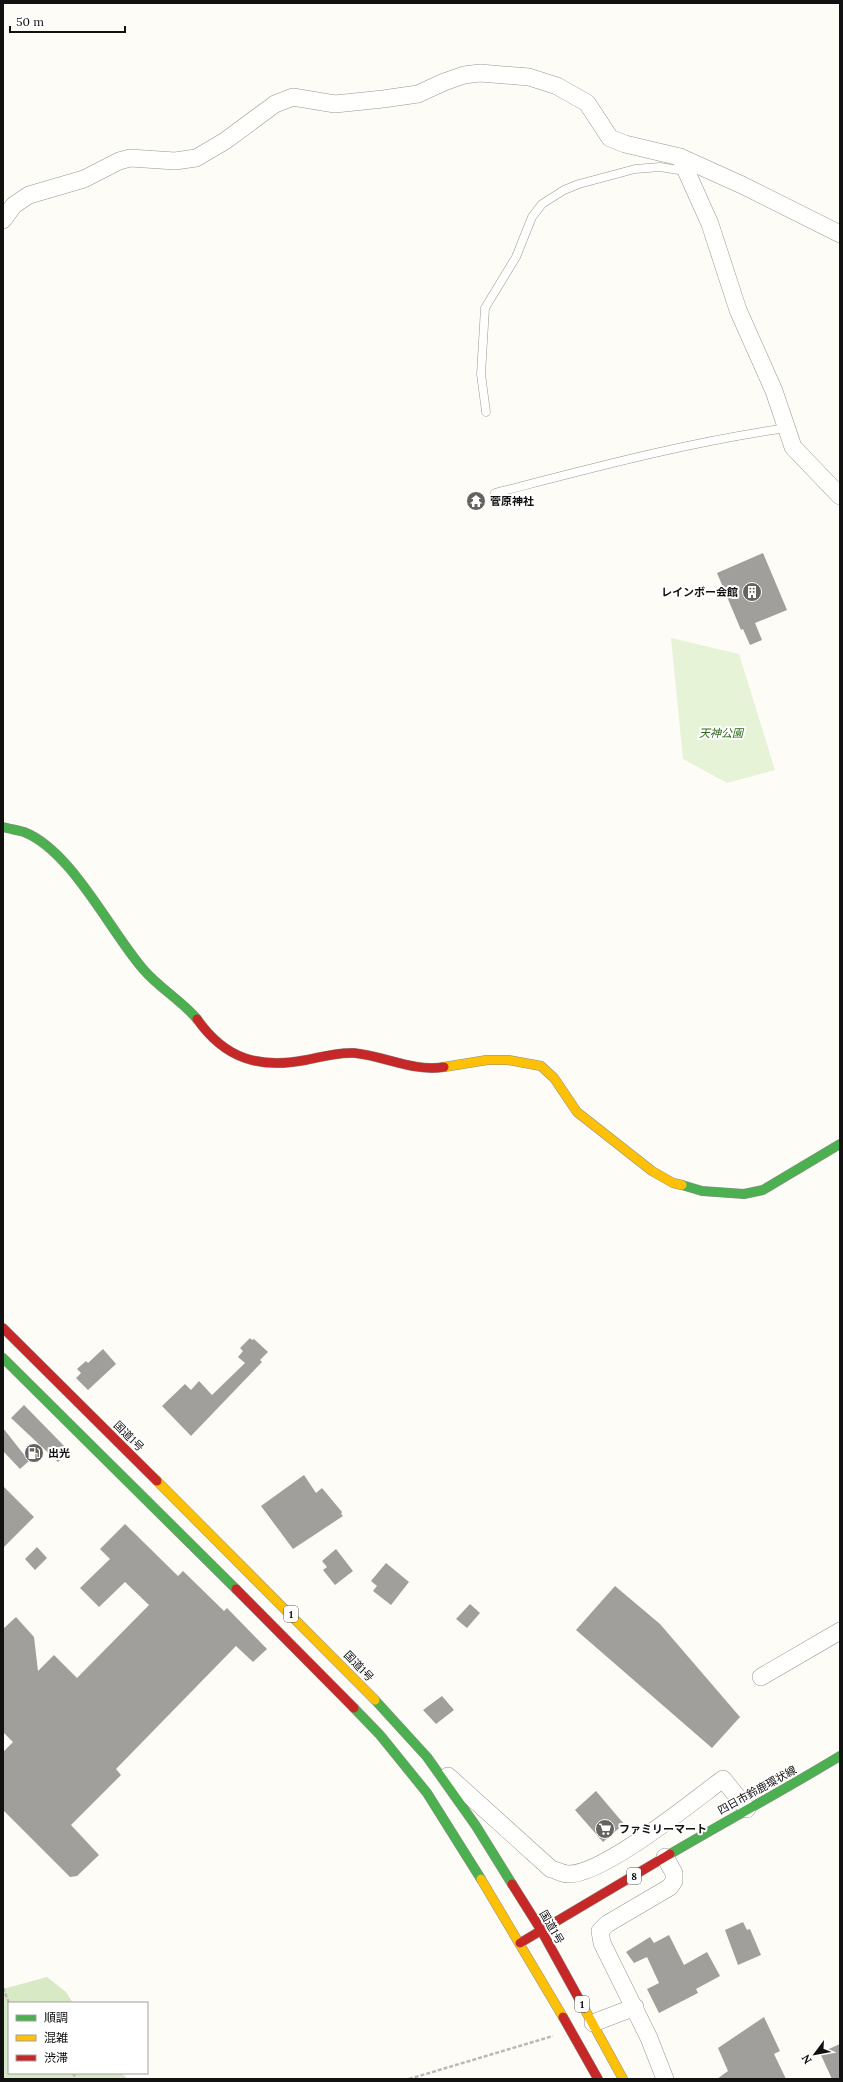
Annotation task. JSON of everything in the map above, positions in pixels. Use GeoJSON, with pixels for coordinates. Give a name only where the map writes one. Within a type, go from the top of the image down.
{"type":"FeatureCollection","features":[{"type":"Feature","properties":{"kind":"main road"},"geometry":{"type":"LineString","coordinates":[[3,827],[35,838],[59,856],[78,878],[142,969],[196,1018],[208,1034],[220,1046],[238,1056],[260,1062],[278,1064],[350,1053],[362,1054],[419,1068],[438,1068],[487,1060],[508,1060],[541,1066],[554,1078],[577,1112],[652,1171],[673,1182],[702,1191],[744,1194],[763,1190],[840,1144]]}},
{"type":"Feature","properties":{"kind":"main road","name":"国道1号"},"geometry":{"type":"LineString","coordinates":[[3,1328],[26,1365],[112,1451],[324,1646],[395,1720],[427,1757],[476,1826],[541,1930],[623,2079]]}},
{"type":"Feature","properties":{"kind":"main road","name":"国道1号"},"geometry":{"type":"LineString","coordinates":[[3,1358],[26,1365],[112,1451],[380,1735],[427,1793],[520,1943],[598,2079]]}},
{"type":"Feature","properties":{"kind":"main road"},"geometry":{"type":"LineString","coordinates":[[309,1661],[324,1646]]}},
{"type":"Feature","properties":{"kind":"main road"},"geometry":{"type":"LineString","coordinates":[[380,1735],[395,1720]]}},
{"type":"Feature","properties":{"kind":"main road","name":"四日市鈴鹿環状線"},"geometry":{"type":"LineString","coordinates":[[520,1943],[747,1809],[788,1788],[840,1756]]}},
{"type":"Feature","properties":{"kind":"street"},"geometry":{"type":"LineString","coordinates":[[3,220],[14,205],[29,195],[84,179],[119,161],[130,158],[175,161],[196,158],[225,142],[275,104],[293,97],[335,104],[383,99],[418,94],[464,75],[480,73],[529,77],[557,86],[587,103],[610,138],[742,185],[840,234]]}},
{"type":"Feature","properties":{"kind":"street"},"geometry":{"type":"LineString","coordinates":[[682,164],[710,224],[738,310],[774,392],[793,447],[840,496]]}},
{"type":"Feature","properties":{"kind":"street"},"geometry":{"type":"LineString","coordinates":[[761,1677],[840,1631]]}},
{"type":"Feature","properties":{"kind":"street"},"geometry":{"type":"LineString","coordinates":[[427,1757],[541,1861],[551,1869],[568,1874],[595,1866],[654,1831],[723,1779],[747,1809]]}},
{"type":"Feature","properties":{"kind":"street"},"geometry":{"type":"LineString","coordinates":[[665,1857],[674,1873],[674,1881],[670,1887],[607,1924],[600,1931],[602,1943],[635,2007],[665,2079]]}},
{"type":"Feature","properties":{"kind":"street"},"geometry":{"type":"LineString","coordinates":[[593,2023],[635,2007]]}},
{"type":"Feature","properties":{"kind":"lane"},"geometry":{"type":"LineString","coordinates":[[486,412],[481,374],[485,308],[516,257],[532,217],[542,204],[564,190],[578,184],[628,170],[682,164]]}},
{"type":"Feature","properties":{"kind":"lane"},"geometry":{"type":"LineString","coordinates":[[495,493],[611,463],[725,437],[787,428]]}},
{"type":"Feature","properties":{"kind":"path"},"geometry":{"type":"LineString","coordinates":[[3,1988],[9,2002]]}},
{"type":"Feature","properties":{"kind":"path"},"geometry":{"type":"LineString","coordinates":[[409,2079],[570,2031]]}},
{"type":"Feature","properties":{"kind":"green space","name":"天神公園"},"geometry":{"type":"Polygon","coordinates":[[[671,638],[739,654],[775,770],[727,783],[683,759],[671,638]]]}},
{"type":"Feature","properties":{"kind":"green space"},"geometry":{"type":"Polygon","coordinates":[[[47,1977],[66,1992],[72,2002],[8,2002],[8,2074],[122,2074],[128,2079],[3,2079],[3,1989],[47,1977]]]}},
{"type":"Feature","properties":{"kind":"building","name":"レインボー会館"},"geometry":{"type":"Polygon","coordinates":[[[763,553],[787,610],[755,623],[762,640],[750,645],[743,629],[741,630],[717,573],[763,553]]]}},
{"type":"Feature","properties":{"kind":"building"},"geometry":{"type":"Polygon","coordinates":[[[250,1338],[252,1340],[254,1339],[268,1352],[260,1360],[262,1362],[191,1436],[162,1406],[185,1384],[191,1390],[199,1381],[212,1395],[245,1363],[238,1357],[243,1351],[240,1348],[250,1338]]]}},
{"type":"Feature","properties":{"kind":"building"},"geometry":{"type":"Polygon","coordinates":[[[103,1349],[116,1364],[88,1390],[76,1378],[81,1373],[77,1369],[86,1361],[88,1363],[103,1349]]]}},
{"type":"Feature","properties":{"kind":"building"},"geometry":{"type":"Polygon","coordinates":[[[24,1405],[69,1451],[58,1462],[11,1418],[24,1405]]]}},
{"type":"Feature","properties":{"kind":"building"},"geometry":{"type":"Polygon","coordinates":[[[3,1428],[29,1461],[20,1469],[3,1451],[3,1428]]]}},
{"type":"Feature","properties":{"kind":"building"},"geometry":{"type":"Polygon","coordinates":[[[304,1475],[316,1493],[322,1488],[342,1512],[341,1514],[343,1516],[293,1549],[261,1506],[304,1475]]]}},
{"type":"Feature","properties":{"kind":"building"},"geometry":{"type":"Polygon","coordinates":[[[3,1486],[34,1517],[3,1548],[3,1486]]]}},
{"type":"Feature","properties":{"kind":"building"},"geometry":{"type":"Polygon","coordinates":[[[125,1524],[178,1576],[183,1571],[224,1611],[227,1608],[267,1649],[253,1662],[236,1646],[116,1769],[121,1775],[71,1825],[99,1855],[77,1876],[70,1877],[3,1810],[3,1752],[13,1742],[3,1732],[3,1629],[16,1617],[34,1637],[38,1671],[54,1655],[77,1678],[149,1605],[125,1582],[99,1607],[80,1588],[110,1559],[100,1549],[125,1524]]]}},
{"type":"Feature","properties":{"kind":"building"},"geometry":{"type":"Polygon","coordinates":[[[37,1547],[47,1558],[35,1570],[25,1559],[37,1547]]]}},
{"type":"Feature","properties":{"kind":"building"},"geometry":{"type":"Polygon","coordinates":[[[336,1549],[353,1571],[335,1585],[323,1570],[327,1567],[322,1561],[336,1549]]]}},
{"type":"Feature","properties":{"kind":"building"},"geometry":{"type":"Polygon","coordinates":[[[386,1563],[409,1582],[391,1605],[373,1591],[377,1586],[371,1581],[386,1563]]]}},
{"type":"Feature","properties":{"kind":"building"},"geometry":{"type":"Polygon","coordinates":[[[615,1586],[660,1624],[740,1717],[712,1748],[576,1630],[615,1586]]]}},
{"type":"Feature","properties":{"kind":"building"},"geometry":{"type":"Polygon","coordinates":[[[470,1604],[480,1613],[467,1628],[456,1619],[470,1604]]]}},
{"type":"Feature","properties":{"kind":"building"},"geometry":{"type":"Polygon","coordinates":[[[442,1696],[454,1710],[436,1724],[423,1710],[442,1696]]]}},
{"type":"Feature","properties":{"kind":"building"},"geometry":{"type":"Polygon","coordinates":[[[596,1791],[624,1824],[603,1842],[575,1810],[596,1791]]]}},
{"type":"Feature","properties":{"kind":"building"},"geometry":{"type":"Polygon","coordinates":[[[743,1922],[747,1930],[750,1929],[761,1955],[738,1965],[725,1930],[743,1922]]]}},
{"type":"Feature","properties":{"kind":"building"},"geometry":{"type":"Polygon","coordinates":[[[669,1935],[684,1965],[707,1952],[720,1976],[696,1989],[698,1993],[659,2013],[647,1989],[659,1983],[647,1957],[634,1963],[626,1952],[650,1937],[654,1943],[669,1935]]]}},
{"type":"Feature","properties":{"kind":"building"},"geometry":{"type":"Polygon","coordinates":[[[764,2017],[780,2051],[774,2054],[786,2079],[717,2079],[728,2071],[718,2048],[764,2017]]]}},
{"type":"Feature","properties":{"kind":"building"},"geometry":{"type":"Polygon","coordinates":[[[840,2044],[840,2079],[832,2079],[820,2053],[840,2044]]]}},
{"type":"Feature","properties":{"kind":"traffic: fast"},"geometry":{"type":"LineString","coordinates":[[3,827],[24,832],[41,841],[58,856],[74,873],[130,953],[143,969],[197,1019]]}},
{"type":"Feature","properties":{"kind":"traffic: fast"},"geometry":{"type":"LineString","coordinates":[[682,1185],[702,1191],[744,1194],[763,1190],[840,1144]]}},
{"type":"Feature","properties":{"kind":"traffic: fast"},"geometry":{"type":"LineString","coordinates":[[3,1358],[236,1589]]}},
{"type":"Feature","properties":{"kind":"traffic: fast"},"geometry":{"type":"LineString","coordinates":[[375,1700],[427,1757],[476,1826],[512,1884]]}},
{"type":"Feature","properties":{"kind":"traffic: fast"},"geometry":{"type":"LineString","coordinates":[[354,1708],[380,1735],[427,1793],[481,1879]]}},
{"type":"Feature","properties":{"kind":"traffic: fast"},"geometry":{"type":"LineString","coordinates":[[670,1854],[840,1756]]}},
{"type":"Feature","properties":{"kind":"traffic: slow"},"geometry":{"type":"LineString","coordinates":[[444,1067],[487,1060],[508,1060],[541,1066],[554,1078],[577,1112],[652,1171],[673,1183],[682,1185]]}},
{"type":"Feature","properties":{"kind":"traffic: slow"},"geometry":{"type":"LineString","coordinates":[[157,1481],[375,1700]]}},
{"type":"Feature","properties":{"kind":"traffic: slow"},"geometry":{"type":"LineString","coordinates":[[481,1879],[563,2017]]}},
{"type":"Feature","properties":{"kind":"traffic: slow"},"geometry":{"type":"LineString","coordinates":[[584,2008],[623,2079]]}},
{"type":"Feature","properties":{"kind":"traffic: jam"},"geometry":{"type":"LineString","coordinates":[[197,1019],[219,1044],[231,1052],[258,1062],[289,1062],[336,1054],[354,1053],[410,1066],[433,1068],[444,1067]]}},
{"type":"Feature","properties":{"kind":"traffic: jam"},"geometry":{"type":"LineString","coordinates":[[3,1328],[157,1481]]}},
{"type":"Feature","properties":{"kind":"traffic: jam"},"geometry":{"type":"LineString","coordinates":[[236,1589],[354,1708]]}},
{"type":"Feature","properties":{"kind":"traffic: jam"},"geometry":{"type":"LineString","coordinates":[[520,1943],[670,1854]]}},
{"type":"Feature","properties":{"kind":"traffic: jam"},"geometry":{"type":"LineString","coordinates":[[512,1884],[541,1930],[584,2008]]}},
{"type":"Feature","properties":{"kind":"traffic: jam"},"geometry":{"type":"LineString","coordinates":[[563,2017],[598,2079]]}},
{"type":"Feature","properties":{"kind":"place","name":"菅原神社"},"geometry":{"type":"Point","coordinates":[476,501]}},
{"type":"Feature","properties":{"kind":"place","name":"レインボー会館"},"geometry":{"type":"Point","coordinates":[752,592]}},
{"type":"Feature","properties":{"kind":"place","name":"出光"},"geometry":{"type":"Point","coordinates":[34,1453]}},
{"type":"Feature","properties":{"kind":"place","name":"ファミリーマート"},"geometry":{"type":"Point","coordinates":[605,1829]}}]}
